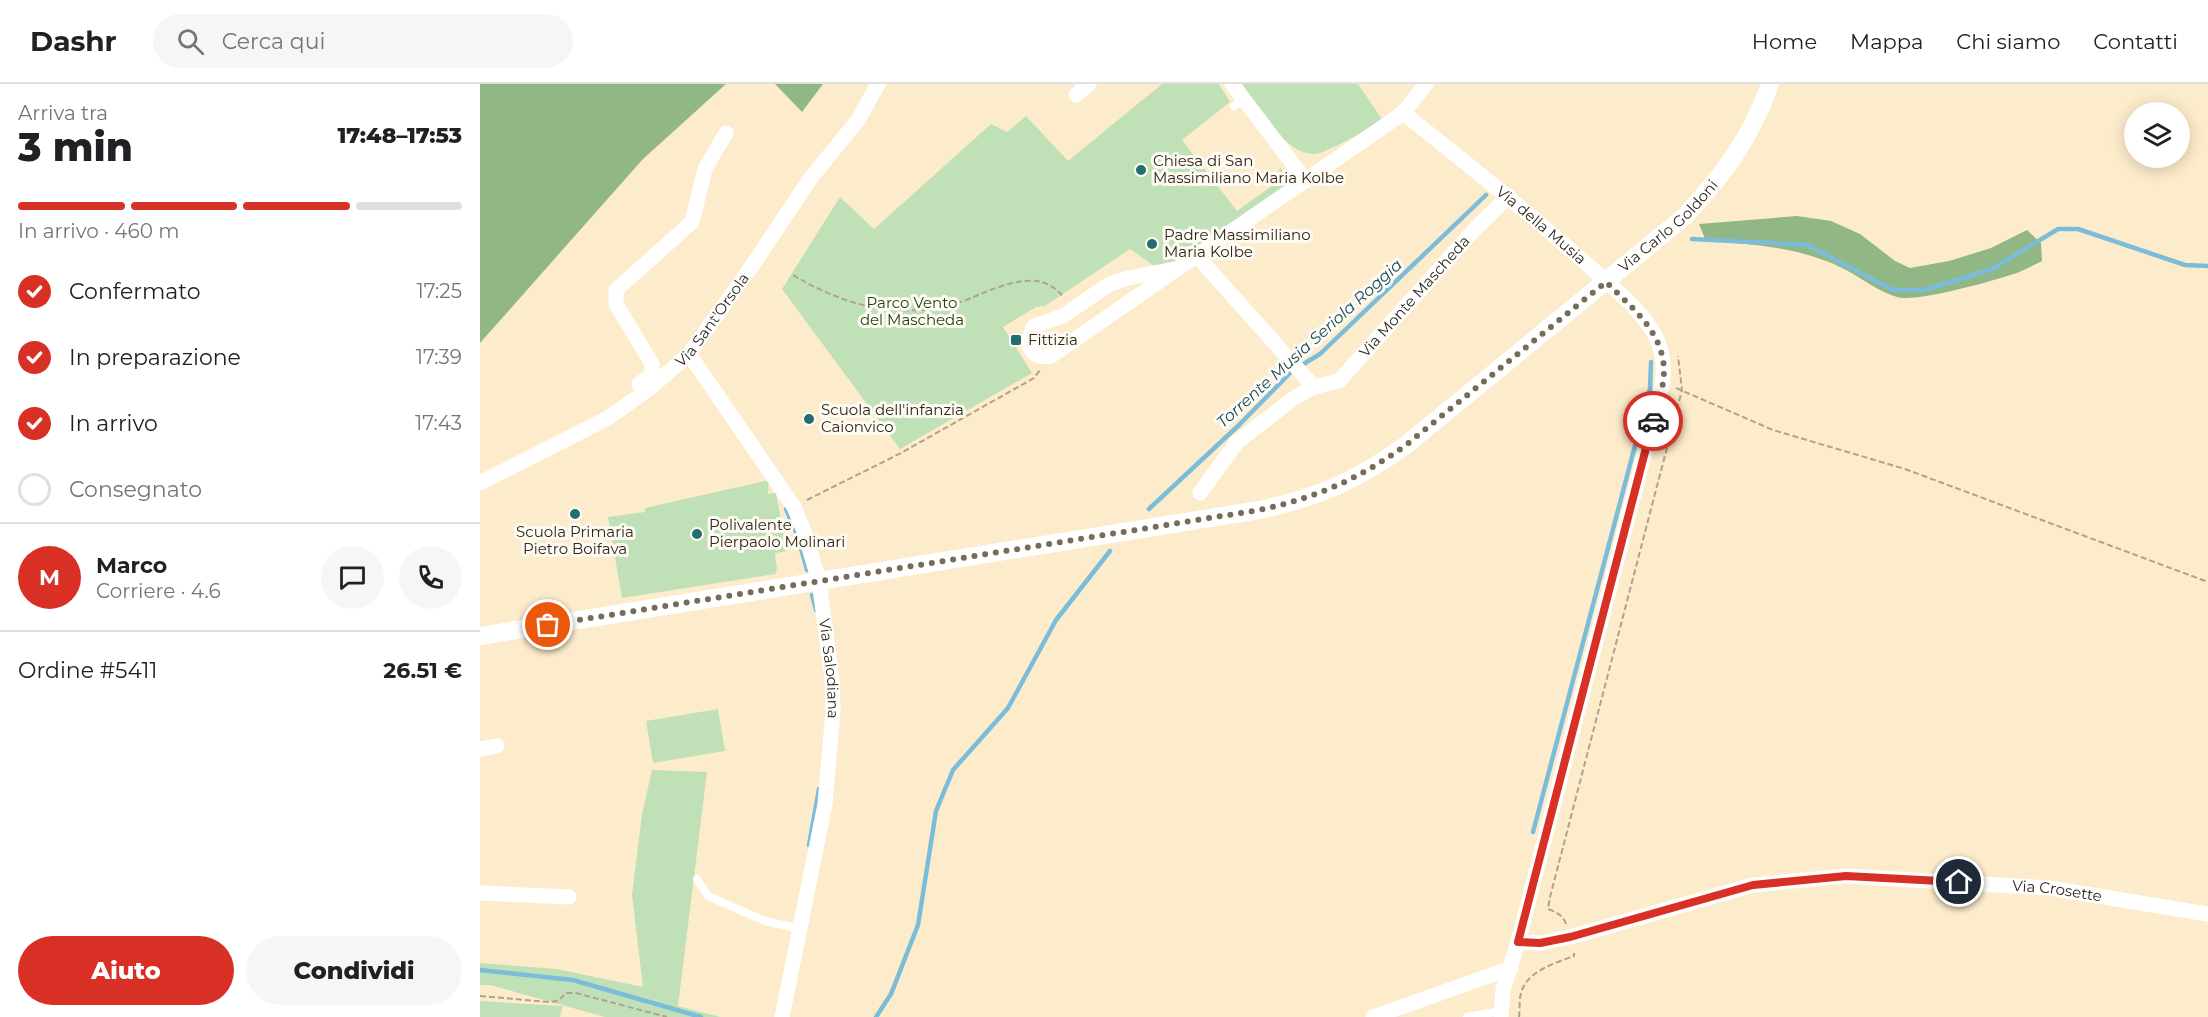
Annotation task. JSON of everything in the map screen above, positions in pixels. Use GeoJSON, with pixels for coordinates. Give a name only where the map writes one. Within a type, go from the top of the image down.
{"type":"FeatureCollection","features":[{"type":"Feature","properties":{"kind":"street","name":"Via Sant'Orsola"},"geometry":{"type":"LineString","coordinates":[[480,483],[608,418],[649,389],[689,354],[810,179],[858,120],[878,84]]}},
{"type":"Feature","properties":{"kind":"street"},"geometry":{"type":"LineString","coordinates":[[1076,95],[1089,84]]}},
{"type":"Feature","properties":{"kind":"street"},"geometry":{"type":"LineString","coordinates":[[1232,84],[1239,103],[1306,181]]}},
{"type":"Feature","properties":{"kind":"street"},"geometry":{"type":"LineString","coordinates":[[1179,268],[1124,279],[1108,285],[1063,316],[1034,326],[1028,337],[1030,347],[1035,354],[1042,357],[1050,356],[1179,268],[1197,255],[1306,181],[1403,113],[1426,84]]}},
{"type":"Feature","properties":{"kind":"street","name":"Via Carlo Goldoni"},"geometry":{"type":"LineString","coordinates":[[480,636],[1259,510],[1297,502],[1330,490],[1379,464],[1406,445],[1684,217],[1706,194],[1740,149],[1759,116],[1770,84]]}},
{"type":"Feature","properties":{"kind":"street","name":"Via della Musia"},"geometry":{"type":"LineString","coordinates":[[1403,113],[1509,196],[1606,282],[1644,320],[1656,337],[1664,371],[1518,942],[1503,990],[1501,1014]]}},
{"type":"Feature","properties":{"kind":"street"},"geometry":{"type":"LineString","coordinates":[[608,418],[608,407],[652,375],[652,364],[616,304],[616,290],[692,222],[705,169],[726,133]]}},
{"type":"Feature","properties":{"kind":"street","name":"Via Monte Mascheda"},"geometry":{"type":"LineString","coordinates":[[1200,493],[1237,442],[1294,398],[1314,387],[1339,381],[1476,228],[1509,196]]}},
{"type":"Feature","properties":{"kind":"street"},"geometry":{"type":"LineString","coordinates":[[1197,255],[1314,387]]}},
{"type":"Feature","properties":{"kind":"street","name":"Via Salodiana"},"geometry":{"type":"LineString","coordinates":[[689,354],[794,507],[819,581],[832,679],[833,711],[825,804],[782,1017]]}},
{"type":"Feature","properties":{"kind":"street"},"geometry":{"type":"LineString","coordinates":[[480,749],[497,746]]}},
{"type":"Feature","properties":{"kind":"street","name":"Via Crosette"},"geometry":{"type":"LineString","coordinates":[[1518,942],[1540,943],[1570,937],[1753,885],[1846,876],[2049,888],[2208,914]]}},
{"type":"Feature","properties":{"kind":"street"},"geometry":{"type":"LineString","coordinates":[[480,893],[569,897]]}},
{"type":"Feature","properties":{"kind":"street"},"geometry":{"type":"LineString","coordinates":[[1373,1017],[1510,968]]}},
{"type":"Feature","properties":{"kind":"lane"},"geometry":{"type":"LineString","coordinates":[[698,879],[708,896],[765,921],[800,929]]}},
{"type":"Feature","properties":{"kind":"lane"},"geometry":{"type":"LineString","coordinates":[[1467,1017],[1501,1014]]}},
{"type":"Feature","properties":{"kind":"path"},"geometry":{"type":"LineString","coordinates":[[793,275],[846,301],[894,310],[954,305],[1010,283],[1026,280],[1044,281],[1054,286],[1073,310]]}},
{"type":"Feature","properties":{"kind":"path"},"geometry":{"type":"LineString","coordinates":[[794,507],[901,453],[1024,384],[1034,378],[1050,356]]}},
{"type":"Feature","properties":{"kind":"path"},"geometry":{"type":"LineString","coordinates":[[1662,384],[1682,390],[1773,430],[1905,469],[2208,582]]}},
{"type":"Feature","properties":{"kind":"path"},"geometry":{"type":"LineString","coordinates":[[1519,1017],[1521,992],[1532,977],[1545,967],[1574,956],[1570,937]]}},
{"type":"Feature","properties":{"kind":"path"},"geometry":{"type":"LineString","coordinates":[[480,996],[549,1002],[558,1000],[566,993],[576,993],[667,1017]]}},
{"type":"Feature","properties":{"kind":"green space"},"geometry":{"type":"Polygon","coordinates":[[[480,84],[726,84],[643,159],[480,343],[480,84]]]}},
{"type":"Feature","properties":{"kind":"green space"},"geometry":{"type":"Polygon","coordinates":[[[775,84],[823,84],[802,112],[775,84]]]}},
{"type":"Feature","properties":{"kind":"green space","name":"Parco Vento del Mascheda"},"geometry":{"type":"Polygon","coordinates":[[[1162,84],[1219,84],[1230,102],[1182,140],[1237,211],[1276,183],[1280,167],[1289,182],[1281,192],[1170,266],[1157,268],[1130,249],[1045,306],[1036,307],[1003,327],[1032,373],[900,449],[782,289],[840,197],[874,229],[991,124],[1007,132],[1026,116],[1068,161],[1162,84]]]}},
{"type":"Feature","properties":{"kind":"green space"},"geometry":{"type":"Polygon","coordinates":[[[1242,84],[1358,84],[1382,119],[1361,133],[1322,152],[1312,154],[1302,152],[1292,146],[1272,126],[1242,84]]]}},
{"type":"Feature","properties":{"kind":"green space"},"geometry":{"type":"Polygon","coordinates":[[[1797,216],[1831,221],[1860,234],[1895,261],[1910,268],[1949,261],[1991,248],[2027,230],[2041,243],[2042,261],[2017,273],[1956,290],[1921,297],[1897,297],[1840,267],[1808,255],[1757,245],[1706,241],[1699,224],[1797,216]]]}},
{"type":"Feature","properties":{"kind":"green space","name":"Polivalente Pierpaolo Molinari"},"geometry":{"type":"Polygon","coordinates":[[[769,480],[768,494],[776,493],[787,551],[775,553],[777,569],[775,574],[622,598],[608,517],[645,512],[645,508],[769,480]]]}},
{"type":"Feature","properties":{"kind":"green space"},"geometry":{"type":"Polygon","coordinates":[[[718,709],[725,751],[653,763],[646,721],[718,709]]]}},
{"type":"Feature","properties":{"kind":"green space"},"geometry":{"type":"Polygon","coordinates":[[[652,770],[707,772],[678,1006],[720,1017],[605,1017],[490,985],[480,985],[480,963],[557,969],[643,987],[632,895],[642,814],[652,770]]]}},
{"type":"Feature","properties":{"kind":"green space"},"geometry":{"type":"Polygon","coordinates":[[[480,1001],[563,1006],[560,1017],[480,1017],[480,1001]]]}},
{"type":"Feature","properties":{"kind":"waterway","name":"Torrente Musia Seriola Roggia"},"geometry":{"type":"LineString","coordinates":[[1149,509],[1239,425],[1292,371],[1320,354],[1486,195]]}},
{"type":"Feature","properties":{"kind":"waterway","name":"Torrente Musia Seriola Roggia"},"geometry":{"type":"LineString","coordinates":[[1692,239],[1807,245],[1893,290],[1924,290],[1992,269],[2058,229],[2078,229],[2185,265],[2208,266]]}},
{"type":"Feature","properties":{"kind":"waterway"},"geometry":{"type":"LineString","coordinates":[[1533,832],[1650,389],[1651,362]]}},
{"type":"Feature","properties":{"kind":"waterway"},"geometry":{"type":"LineString","coordinates":[[786,509],[797,534],[807,570]]}},
{"type":"Feature","properties":{"kind":"waterway","name":"Torrente Musia Seriola Roggia"},"geometry":{"type":"LineString","coordinates":[[876,1017],[891,994],[918,925],[936,811],[953,770],[1008,708],[1056,620],[1110,551]]}},
{"type":"Feature","properties":{"kind":"waterway"},"geometry":{"type":"LineString","coordinates":[[812,595],[816,610]]}},
{"type":"Feature","properties":{"kind":"waterway"},"geometry":{"type":"LineString","coordinates":[[809,845],[819,789]]}},
{"type":"Feature","properties":{"kind":"waterway","name":"Torrente Musia Seriola Roggia"},"geometry":{"type":"LineString","coordinates":[[480,970],[573,980],[701,1017]]}},
{"type":"Feature","properties":{"kind":"way so far"},"geometry":{"type":"LineString","coordinates":[[548,625],[1297,502],[1354,478],[1406,445],[1606,282],[1644,320],[1660,347],[1664,371],[1653,421]]}},
{"type":"Feature","properties":{"kind":"place","name":"Chiesa di San Massimiliano Maria Kolbe"},"geometry":{"type":"Point","coordinates":[1141,170]}},
{"type":"Feature","properties":{"kind":"place","name":"Padre Massimiliano Maria Kolbe"},"geometry":{"type":"Point","coordinates":[1152,244]}},
{"type":"Feature","properties":{"kind":"place","name":"Fittizia"},"geometry":{"type":"Point","coordinates":[1016,340]}},
{"type":"Feature","properties":{"kind":"place","name":"Scuola dell'infanzia Caionvico"},"geometry":{"type":"Point","coordinates":[809,419]}},
{"type":"Feature","properties":{"kind":"place","name":"Scuola Primaria Pietro Boifava"},"geometry":{"type":"Point","coordinates":[575,514]}},
{"type":"Feature","properties":{"kind":"place","name":"Polivalente Pierpaolo Molinari"},"geometry":{"type":"Point","coordinates":[697,534]}},
{"type":"Feature","properties":{"kind":"route"},"geometry":{"type":"LineString","coordinates":[[1653,421],[1518,942],[1540,943],[1570,937],[1753,885],[1846,876],[1959,882]]}}]}
